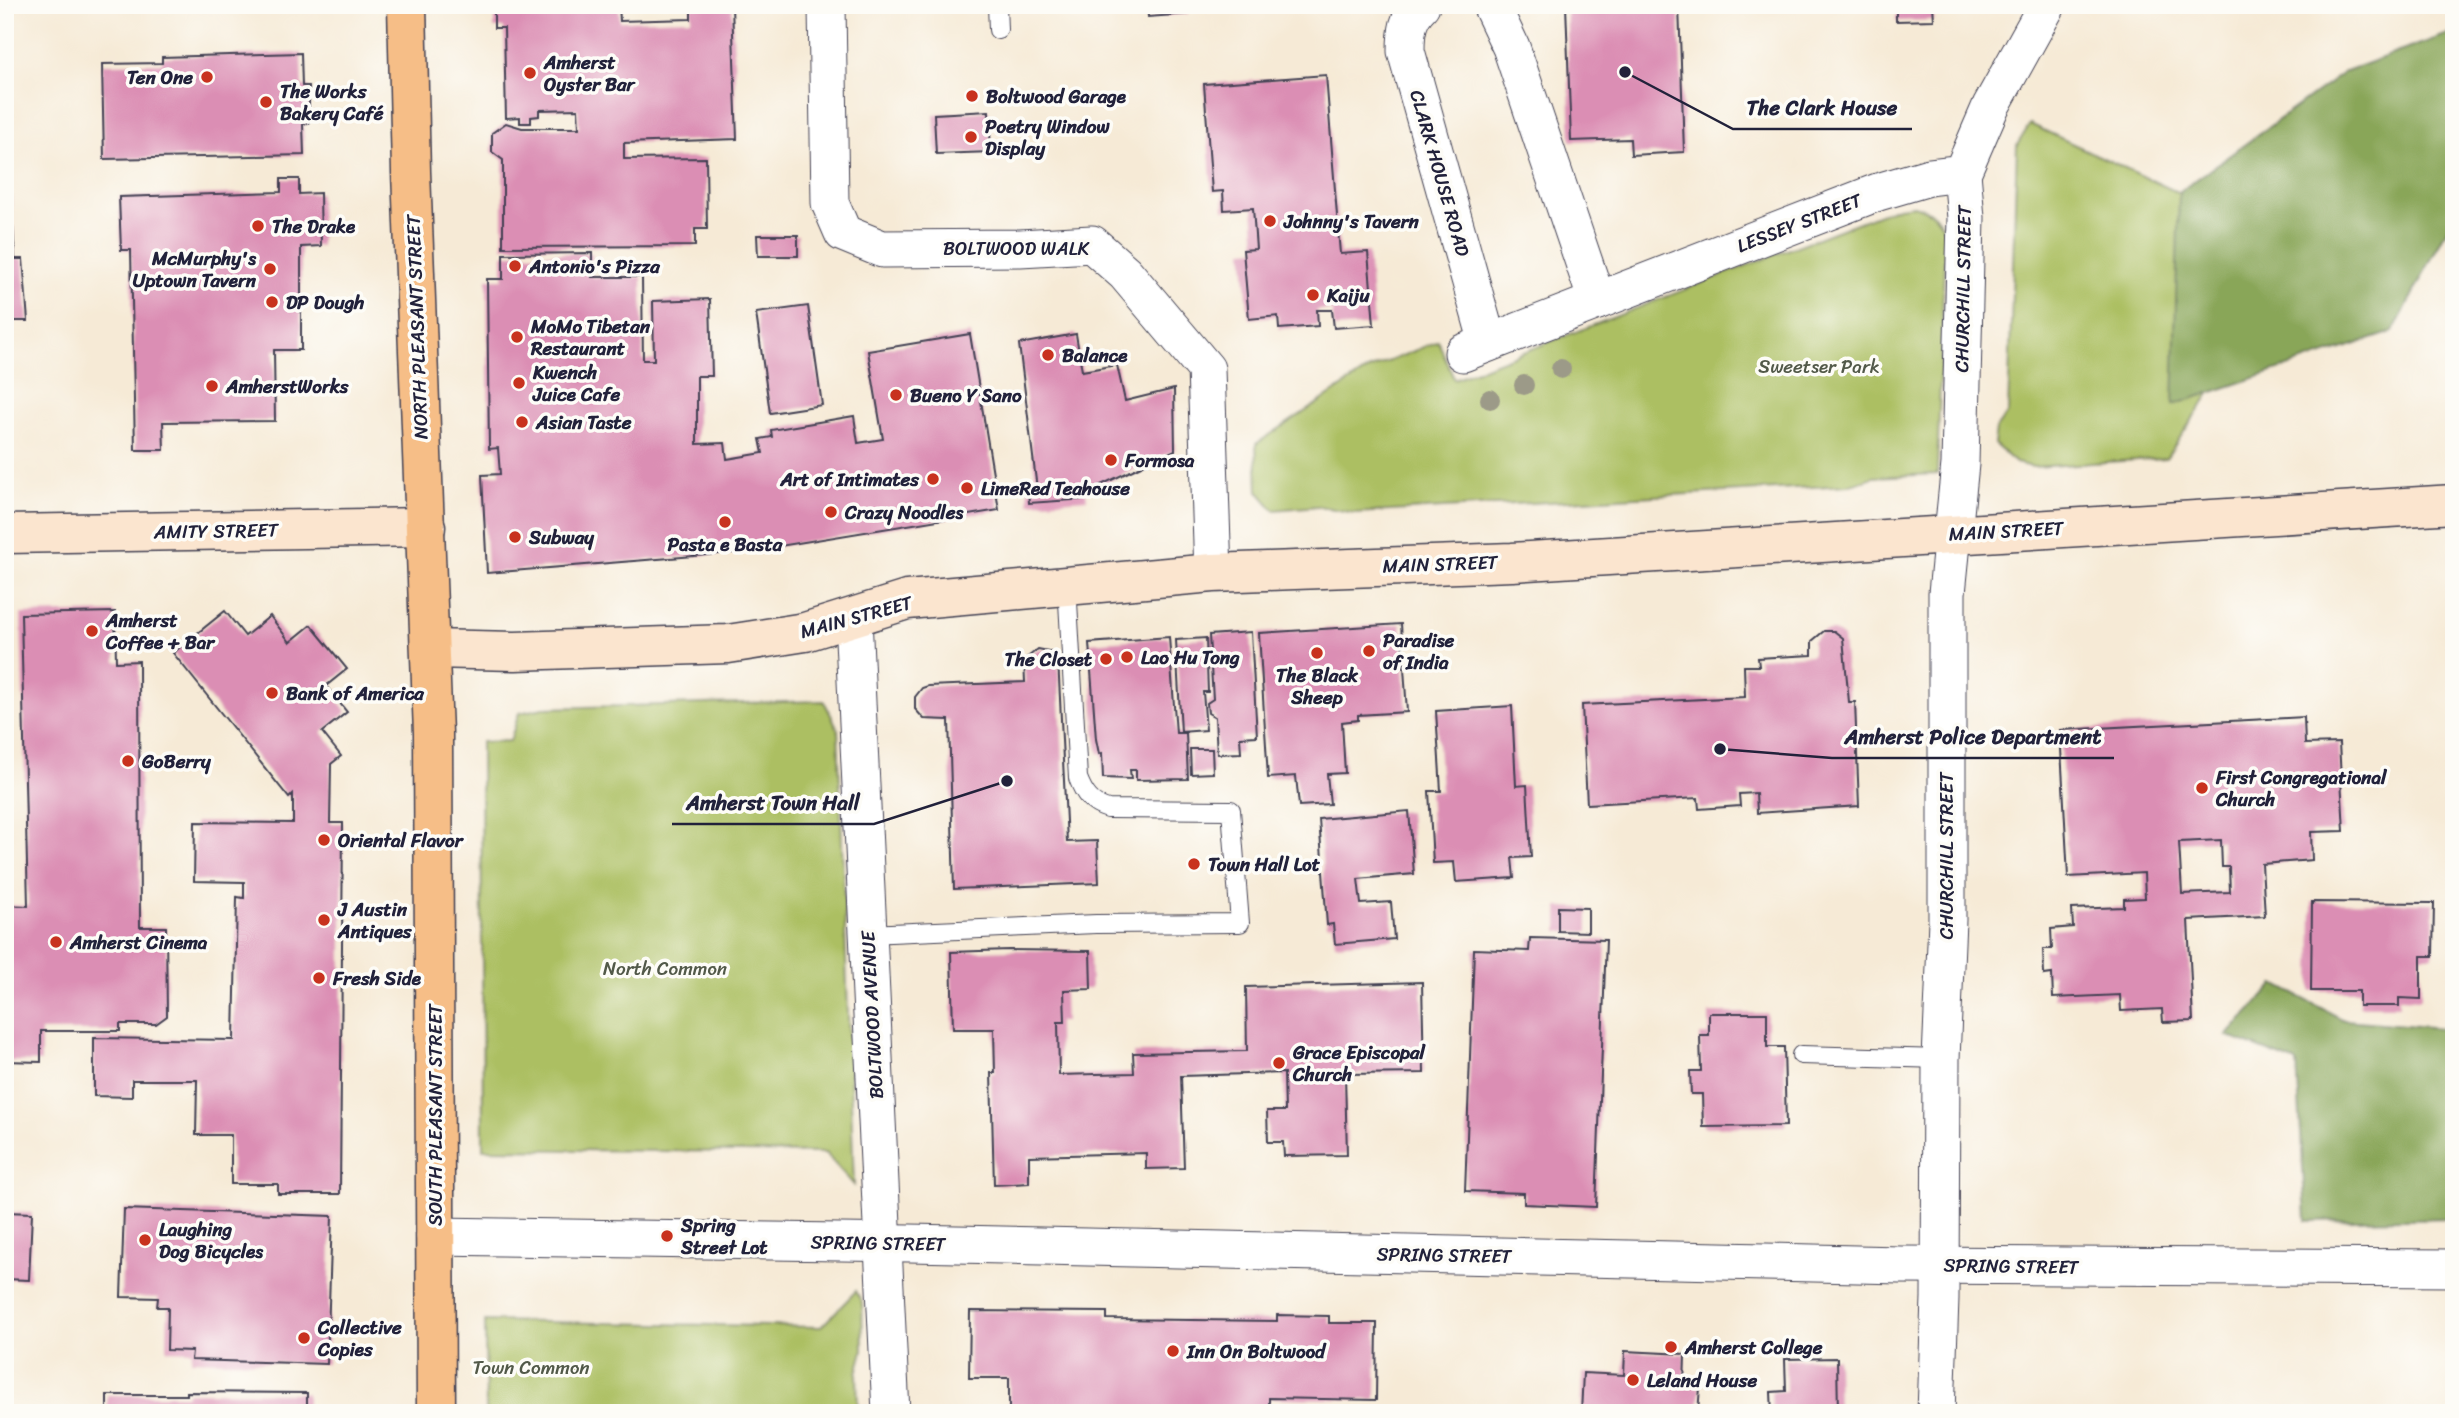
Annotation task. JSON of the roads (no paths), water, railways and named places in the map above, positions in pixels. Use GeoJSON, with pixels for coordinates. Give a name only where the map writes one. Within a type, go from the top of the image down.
{"type":"FeatureCollection","features":[{"type":"Feature","properties":{"kind":"main road","name":"NORTH PLEASANT STREET"},"geometry":{"type":"LineString","coordinates":[[407,5],[411,172],[431,649]]}},
{"type":"Feature","properties":{"kind":"main road","name":"MAIN STREET"},"geometry":{"type":"LineString","coordinates":[[431,649],[515,650],[728,644],[805,632],[907,600],[1213,573],[1512,562],[2454,504]]}},
{"type":"Feature","properties":{"kind":"main road","name":"AMITY STREET"},"geometry":{"type":"LineString","coordinates":[[5,534],[426,527]]}},
{"type":"Feature","properties":{"kind":"main road","name":"SOUTH PLEASANT STREET"},"geometry":{"type":"LineString","coordinates":[[431,649],[436,1413]]}},
{"type":"Feature","properties":{"kind":"street","name":"BOLTWOOD WALK"},"geometry":{"type":"LineString","coordinates":[[827,5],[830,204],[843,233],[882,249],[1020,248],[1093,244],[1120,267],[1173,326],[1206,369],[1213,573]]}},
{"type":"Feature","properties":{"kind":"street","name":"CLARK HOUSE ROAD"},"geometry":{"type":"LineString","coordinates":[[1421,5],[1414,12],[1406,32],[1406,51],[1476,348]]}},
{"type":"Feature","properties":{"kind":"street"},"geometry":{"type":"LineString","coordinates":[[1491,5],[1511,47],[1597,302]]}},
{"type":"Feature","properties":{"kind":"street"},"geometry":{"type":"LineString","coordinates":[[1962,173],[1991,106],[2047,5]]}},
{"type":"Feature","properties":{"kind":"street","name":"LESSEY STREET"},"geometry":{"type":"LineString","coordinates":[[1476,348],[1878,192],[1929,177],[1962,173]]}},
{"type":"Feature","properties":{"kind":"street","name":"CHURCHILL STREET"},"geometry":{"type":"LineString","coordinates":[[1936,1413],[1941,1059],[1947,920],[1947,593],[1960,464],[1966,218],[1962,173]]}},
{"type":"Feature","properties":{"kind":"street","name":"BOLTWOOD AVENUE"},"geometry":{"type":"LineString","coordinates":[[853,618],[885,1243],[891,1413]]}},
{"type":"Feature","properties":{"kind":"street","name":"SPRING STREET"},"geometry":{"type":"LineString","coordinates":[[435,1236],[1939,1265],[2454,1268]]}},
{"type":"Feature","properties":{"kind":"lane"},"geometry":{"type":"LineString","coordinates":[[997,5],[998,30]]}},
{"type":"Feature","properties":{"kind":"lane"},"geometry":{"type":"LineString","coordinates":[[868,934],[1083,925],[1240,923],[1231,810],[1108,808],[1097,805],[1082,788],[1078,778],[1067,584]]}},
{"type":"Feature","properties":{"kind":"lane"},"geometry":{"type":"LineString","coordinates":[[1801,1055],[1941,1059]]}},
{"type":"Feature","properties":{"kind":"place","name":"The Clark House"},"geometry":{"type":"Point","coordinates":[1625,72]}},
{"type":"Feature","properties":{"kind":"place","name":"Amherst Oyster Bar"},"geometry":{"type":"Point","coordinates":[530,73]}},
{"type":"Feature","properties":{"kind":"place","name":"Ten One"},"geometry":{"type":"Point","coordinates":[207,77]}},
{"type":"Feature","properties":{"kind":"place","name":"Boltwood Garage"},"geometry":{"type":"Point","coordinates":[972,96]}},
{"type":"Feature","properties":{"kind":"place","name":"The Works Bakery Café"},"geometry":{"type":"Point","coordinates":[266,102]}},
{"type":"Feature","properties":{"kind":"place","name":"Poetry Window Display"},"geometry":{"type":"Point","coordinates":[971,137]}},
{"type":"Feature","properties":{"kind":"place","name":"Johnny's Tavern"},"geometry":{"type":"Point","coordinates":[1270,221]}},
{"type":"Feature","properties":{"kind":"place","name":"The Drake"},"geometry":{"type":"Point","coordinates":[258,226]}},
{"type":"Feature","properties":{"kind":"place","name":"Antonio's Pizza"},"geometry":{"type":"Point","coordinates":[515,266]}},
{"type":"Feature","properties":{"kind":"place","name":"McMurphy's Uptown Tavern"},"geometry":{"type":"Point","coordinates":[270,269]}},
{"type":"Feature","properties":{"kind":"place","name":"Kaiju"},"geometry":{"type":"Point","coordinates":[1313,295]}},
{"type":"Feature","properties":{"kind":"place","name":"DP Dough"},"geometry":{"type":"Point","coordinates":[272,302]}},
{"type":"Feature","properties":{"kind":"place","name":"MoMo Tibetan Restaurant"},"geometry":{"type":"Point","coordinates":[517,337]}},
{"type":"Feature","properties":{"kind":"place","name":"Balance"},"geometry":{"type":"Point","coordinates":[1048,355]}},
{"type":"Feature","properties":{"kind":"place","name":"Kwench Juice Cafe"},"geometry":{"type":"Point","coordinates":[519,383]}},
{"type":"Feature","properties":{"kind":"place","name":"AmherstWorks"},"geometry":{"type":"Point","coordinates":[212,386]}},
{"type":"Feature","properties":{"kind":"place","name":"Bueno Y Sano"},"geometry":{"type":"Point","coordinates":[896,395]}},
{"type":"Feature","properties":{"kind":"place","name":"Asian Taste"},"geometry":{"type":"Point","coordinates":[522,422]}},
{"type":"Feature","properties":{"kind":"place","name":"Formosa"},"geometry":{"type":"Point","coordinates":[1111,460]}},
{"type":"Feature","properties":{"kind":"place","name":"Art of Intimates"},"geometry":{"type":"Point","coordinates":[933,479]}},
{"type":"Feature","properties":{"kind":"place","name":"LimeRed Teahouse"},"geometry":{"type":"Point","coordinates":[967,488]}},
{"type":"Feature","properties":{"kind":"place","name":"Crazy Noodles"},"geometry":{"type":"Point","coordinates":[831,512]}},
{"type":"Feature","properties":{"kind":"place","name":"Pasta e Basta"},"geometry":{"type":"Point","coordinates":[725,522]}},
{"type":"Feature","properties":{"kind":"place","name":"Subway"},"geometry":{"type":"Point","coordinates":[515,537]}},
{"type":"Feature","properties":{"kind":"place","name":"Amherst Coffee + Bar"},"geometry":{"type":"Point","coordinates":[92,631]}},
{"type":"Feature","properties":{"kind":"place","name":"Paradise of India"},"geometry":{"type":"Point","coordinates":[1369,651]}},
{"type":"Feature","properties":{"kind":"place","name":"The Black Sheep"},"geometry":{"type":"Point","coordinates":[1317,653]}},
{"type":"Feature","properties":{"kind":"place","name":"Lao Hu Tong"},"geometry":{"type":"Point","coordinates":[1127,657]}},
{"type":"Feature","properties":{"kind":"place","name":"The Closet"},"geometry":{"type":"Point","coordinates":[1106,659]}},
{"type":"Feature","properties":{"kind":"place","name":"Bank of America"},"geometry":{"type":"Point","coordinates":[272,693]}},
{"type":"Feature","properties":{"kind":"place","name":"Amherst Police Department"},"geometry":{"type":"Point","coordinates":[1720,749]}},
{"type":"Feature","properties":{"kind":"place","name":"GoBerry"},"geometry":{"type":"Point","coordinates":[128,761]}},
{"type":"Feature","properties":{"kind":"place","name":"Amherst Town Hall"},"geometry":{"type":"Point","coordinates":[1007,781]}},
{"type":"Feature","properties":{"kind":"place","name":"First Congregational Church"},"geometry":{"type":"Point","coordinates":[2202,788]}},
{"type":"Feature","properties":{"kind":"place","name":"Oriental Flavor"},"geometry":{"type":"Point","coordinates":[324,840]}},
{"type":"Feature","properties":{"kind":"place","name":"Town Hall Lot"},"geometry":{"type":"Point","coordinates":[1194,864]}},
{"type":"Feature","properties":{"kind":"place","name":"J Austin Antiques"},"geometry":{"type":"Point","coordinates":[324,920]}},
{"type":"Feature","properties":{"kind":"place","name":"Amherst Cinema"},"geometry":{"type":"Point","coordinates":[56,942]}},
{"type":"Feature","properties":{"kind":"place","name":"Fresh Side"},"geometry":{"type":"Point","coordinates":[319,978]}},
{"type":"Feature","properties":{"kind":"place","name":"Grace Episcopal Church"},"geometry":{"type":"Point","coordinates":[1279,1063]}},
{"type":"Feature","properties":{"kind":"place","name":"Spring Street Lot"},"geometry":{"type":"Point","coordinates":[667,1236]}},
{"type":"Feature","properties":{"kind":"place","name":"Laughing Dog Bicycles"},"geometry":{"type":"Point","coordinates":[145,1240]}},
{"type":"Feature","properties":{"kind":"place","name":"Collective Copies"},"geometry":{"type":"Point","coordinates":[304,1338]}},
{"type":"Feature","properties":{"kind":"place","name":"Amherst College"},"geometry":{"type":"Point","coordinates":[1671,1347]}},
{"type":"Feature","properties":{"kind":"place","name":"Inn On Boltwood"},"geometry":{"type":"Point","coordinates":[1173,1351]}},
{"type":"Feature","properties":{"kind":"place","name":"Leland House"},"geometry":{"type":"Point","coordinates":[1633,1380]}},
{"type":"Feature","properties":{"kind":"park label","name":"Sweetser Park"},"geometry":{"type":"Point","coordinates":[1819,366]}},
{"type":"Feature","properties":{"kind":"park label","name":"North Common"},"geometry":{"type":"Point","coordinates":[665,968]}},
{"type":"Feature","properties":{"kind":"park label","name":"Town Common"},"geometry":{"type":"Point","coordinates":[531,1367]}}]}
